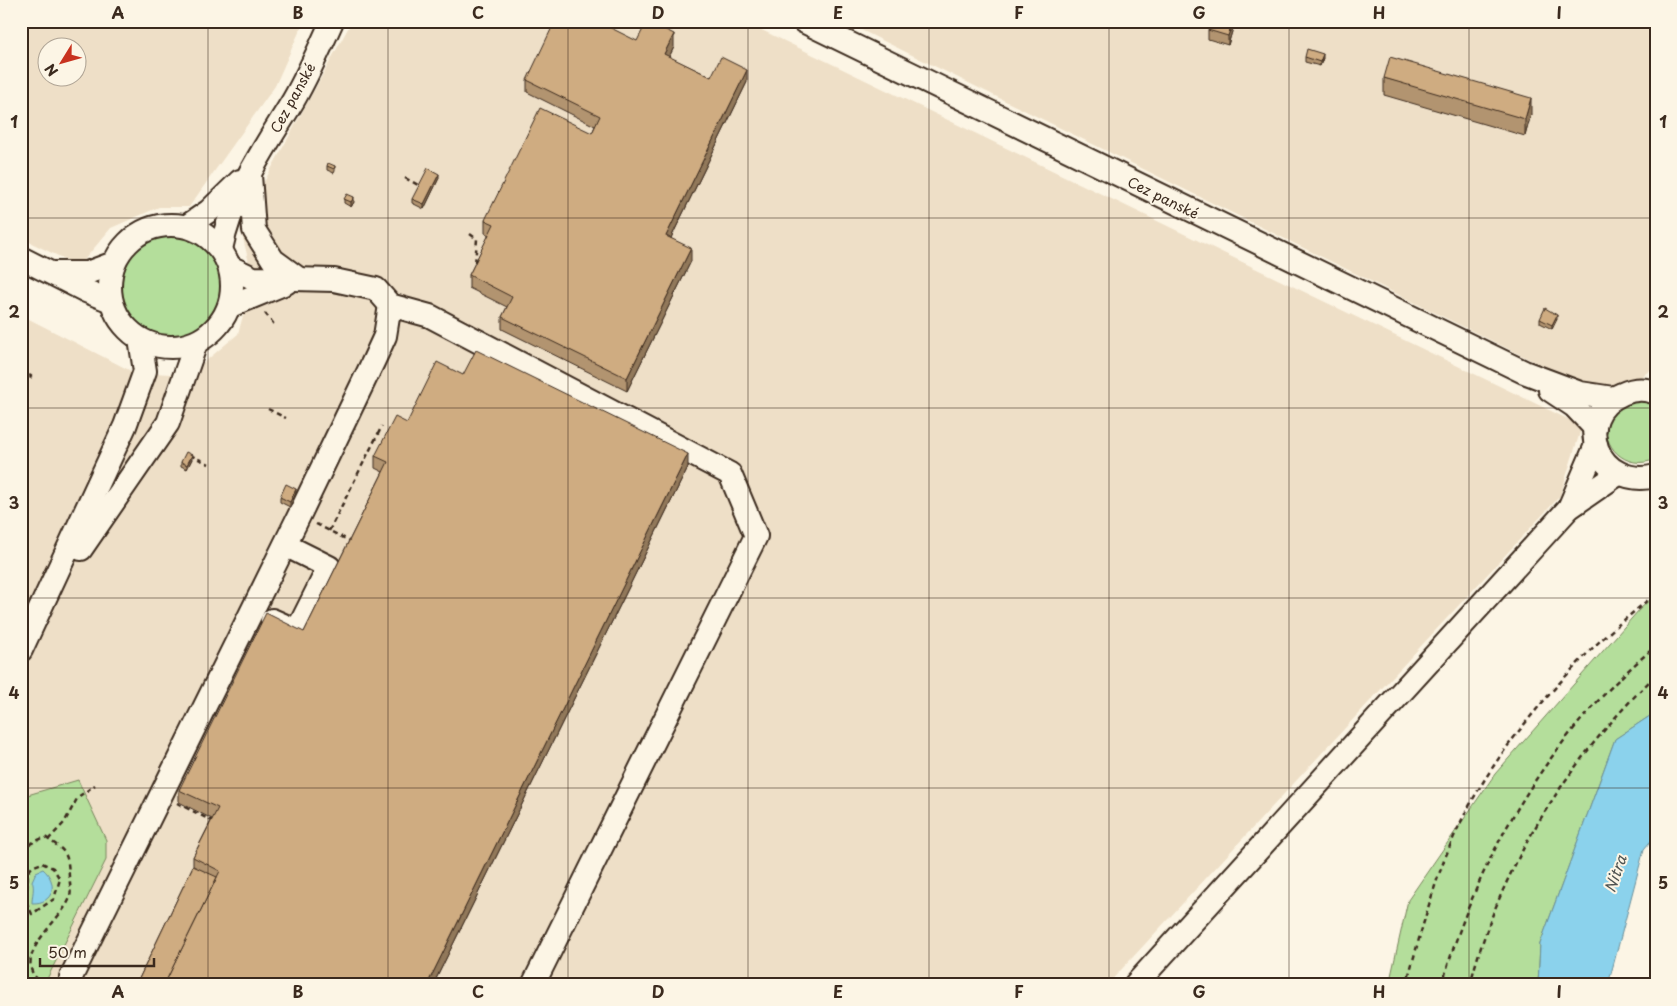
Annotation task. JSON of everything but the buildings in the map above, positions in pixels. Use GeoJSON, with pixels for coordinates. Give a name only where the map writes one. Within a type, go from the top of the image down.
{"type":"FeatureCollection","features":[{"type":"Feature","properties":{"kind":"street","name":"Cez panské"},"geometry":{"type":"LineString","coordinates":[[226,258],[207,235],[187,226],[164,224],[143,230],[126,244],[114,263],[110,284],[111,301],[127,329],[140,339],[154,345],[170,348],[196,343],[221,323],[230,306],[233,286],[226,258],[226,222],[250,171],[294,99],[332,21]]}},
{"type":"Feature","properties":{"kind":"street","name":"Cez panské"},"geometry":{"type":"LineString","coordinates":[[803,21],[1524,372],[1580,393],[1613,398]]}},
{"type":"Feature","properties":{"kind":"street","name":"Cez panské"},"geometry":{"type":"LineString","coordinates":[[187,226],[210,210],[250,171]]}},
{"type":"Feature","properties":{"kind":"street"},"geometry":{"type":"LineString","coordinates":[[250,171],[254,230],[273,260],[298,279]]}},
{"type":"Feature","properties":{"kind":"street"},"geometry":{"type":"LineString","coordinates":[[21,258],[86,291],[111,301]]}},
{"type":"Feature","properties":{"kind":"street"},"geometry":{"type":"LineString","coordinates":[[226,258],[253,278],[334,280],[376,289],[390,305],[430,316],[730,474],[756,536],[533,985]]}},
{"type":"Feature","properties":{"kind":"street"},"geometry":{"type":"LineString","coordinates":[[51,273],[87,273],[114,263]]}},
{"type":"Feature","properties":{"kind":"street"},"geometry":{"type":"LineString","coordinates":[[230,306],[298,279]]}},
{"type":"Feature","properties":{"kind":"street"},"geometry":{"type":"LineString","coordinates":[[72,985],[71,977],[251,614],[292,548],[385,336],[390,305]]}},
{"type":"Feature","properties":{"kind":"street"},"geometry":{"type":"LineString","coordinates":[[21,650],[126,426],[145,371],[140,339]]}},
{"type":"Feature","properties":{"kind":"street"},"geometry":{"type":"LineString","coordinates":[[46,600],[168,423],[196,343]]}},
{"type":"Feature","properties":{"kind":"street","name":"Cez panské"},"geometry":{"type":"LineString","coordinates":[[1524,372],[1574,406],[1595,437],[1604,461],[1618,474]]}},
{"type":"Feature","properties":{"kind":"street"},"geometry":{"type":"LineString","coordinates":[[1570,508],[1595,437],[1600,412],[1613,398],[1630,390],[1654,390]]}},
{"type":"Feature","properties":{"kind":"street"},"geometry":{"type":"LineString","coordinates":[[1135,985],[1570,508],[1618,474],[1636,479],[1656,476]]}},
{"type":"Feature","properties":{"kind":"street"},"geometry":{"type":"LineString","coordinates":[[251,614],[297,631],[329,567],[292,548]]}},
{"type":"Feature","properties":{"kind":"path"},"geometry":{"type":"LineString","coordinates":[[405,178],[427,190]]}},
{"type":"Feature","properties":{"kind":"path"},"geometry":{"type":"LineString","coordinates":[[470,234],[477,240],[475,268]]}},
{"type":"Feature","properties":{"kind":"path"},"geometry":{"type":"LineString","coordinates":[[262,309],[276,327]]}},
{"type":"Feature","properties":{"kind":"path"},"geometry":{"type":"LineString","coordinates":[[21,371],[31,376],[29,382]]}},
{"type":"Feature","properties":{"kind":"path"},"geometry":{"type":"LineString","coordinates":[[268,409],[286,418]]}},
{"type":"Feature","properties":{"kind":"path"},"geometry":{"type":"LineString","coordinates":[[329,530],[382,426]]}},
{"type":"Feature","properties":{"kind":"path"},"geometry":{"type":"LineString","coordinates":[[188,454],[209,464]]}},
{"type":"Feature","properties":{"kind":"path"},"geometry":{"type":"LineString","coordinates":[[310,521],[350,541]]}},
{"type":"Feature","properties":{"kind":"path"},"geometry":{"type":"LineString","coordinates":[[292,548],[314,523]]}},
{"type":"Feature","properties":{"kind":"path"},"geometry":{"type":"LineString","coordinates":[[1406,985],[1429,904],[1457,830],[1489,772],[1526,722],[1583,658],[1656,593]]}},
{"type":"Feature","properties":{"kind":"path"},"geometry":{"type":"LineString","coordinates":[[1442,985],[1469,905],[1496,845],[1533,782],[1589,711],[1618,680],[1656,646]]}},
{"type":"Feature","properties":{"kind":"path"},"geometry":{"type":"LineString","coordinates":[[1470,985],[1475,962],[1496,910],[1513,870],[1539,821],[1566,778],[1592,743],[1625,704],[1656,675]]}},
{"type":"Feature","properties":{"kind":"path"},"geometry":{"type":"LineString","coordinates":[[48,840],[64,822],[78,797],[94,786]]}},
{"type":"Feature","properties":{"kind":"path"},"geometry":{"type":"LineString","coordinates":[[181,794],[177,803],[214,822],[210,829]]}},
{"type":"Feature","properties":{"kind":"path"},"geometry":{"type":"LineString","coordinates":[[21,848],[45,837],[61,848],[69,858],[70,898],[56,920],[41,936],[30,959],[33,973],[44,985]]}},
{"type":"Feature","properties":{"kind":"path"},"geometry":{"type":"LineString","coordinates":[[42,863],[53,868],[60,879],[54,899],[32,914],[26,902],[28,872],[32,867],[42,863]]}},
{"type":"Feature","properties":{"kind":"path"},"geometry":{"type":"LineString","coordinates":[[60,879],[69,878]]}},
{"type":"Feature","properties":{"kind":"path"},"geometry":{"type":"LineString","coordinates":[[21,955],[30,959]]}},
{"type":"Feature","properties":{"kind":"shaded area"},"geometry":{"type":"Polygon","coordinates":[[[21,21],[304,21],[275,86],[189,207],[159,207],[111,228],[79,266],[21,238],[21,21]]]}},
{"type":"Feature","properties":{"kind":"shaded area"},"geometry":{"type":"Polygon","coordinates":[[[352,21],[743,21],[1582,426],[1560,496],[1107,985],[21,985],[21,315],[133,372],[189,375],[238,334],[253,279],[240,226],[352,21]]]}},
{"type":"Feature","properties":{"kind":"shaded area"},"geometry":{"type":"Polygon","coordinates":[[[843,21],[1656,21],[1656,366],[1610,399],[843,21]]]}},
{"type":"Feature","properties":{"kind":"green space"},"geometry":{"type":"Polygon","coordinates":[[[172,234],[192,238],[209,249],[220,266],[224,286],[220,306],[209,323],[192,334],[172,338],[152,334],[135,323],[124,306],[120,286],[124,266],[135,249],[152,238],[172,234]]]}},
{"type":"Feature","properties":{"kind":"green space"},"geometry":{"type":"Polygon","coordinates":[[[1639,398],[1656,403],[1656,459],[1642,462],[1629,461],[1611,447],[1607,437],[1606,426],[1609,416],[1617,408],[1639,398]]]}},
{"type":"Feature","properties":{"kind":"green space"},"geometry":{"type":"Polygon","coordinates":[[[1656,594],[1656,712],[1615,739],[1540,944],[1538,985],[1389,985],[1408,900],[1495,774],[1639,610],[1656,594]]]}},
{"type":"Feature","properties":{"kind":"green space"},"geometry":{"type":"Polygon","coordinates":[[[78,780],[106,840],[106,860],[44,985],[21,985],[21,797],[78,780]]]}},
{"type":"Feature","properties":{"kind":"water","name":"Nitra"},"geometry":{"type":"Polygon","coordinates":[[[1656,712],[1656,835],[1644,849],[1608,985],[1538,985],[1540,944],[1615,739],[1656,712]]]}},
{"type":"Feature","properties":{"kind":"water"},"geometry":{"type":"Polygon","coordinates":[[[43,869],[51,880],[52,891],[46,900],[32,903],[32,881],[36,872],[43,869]]]}}]}
